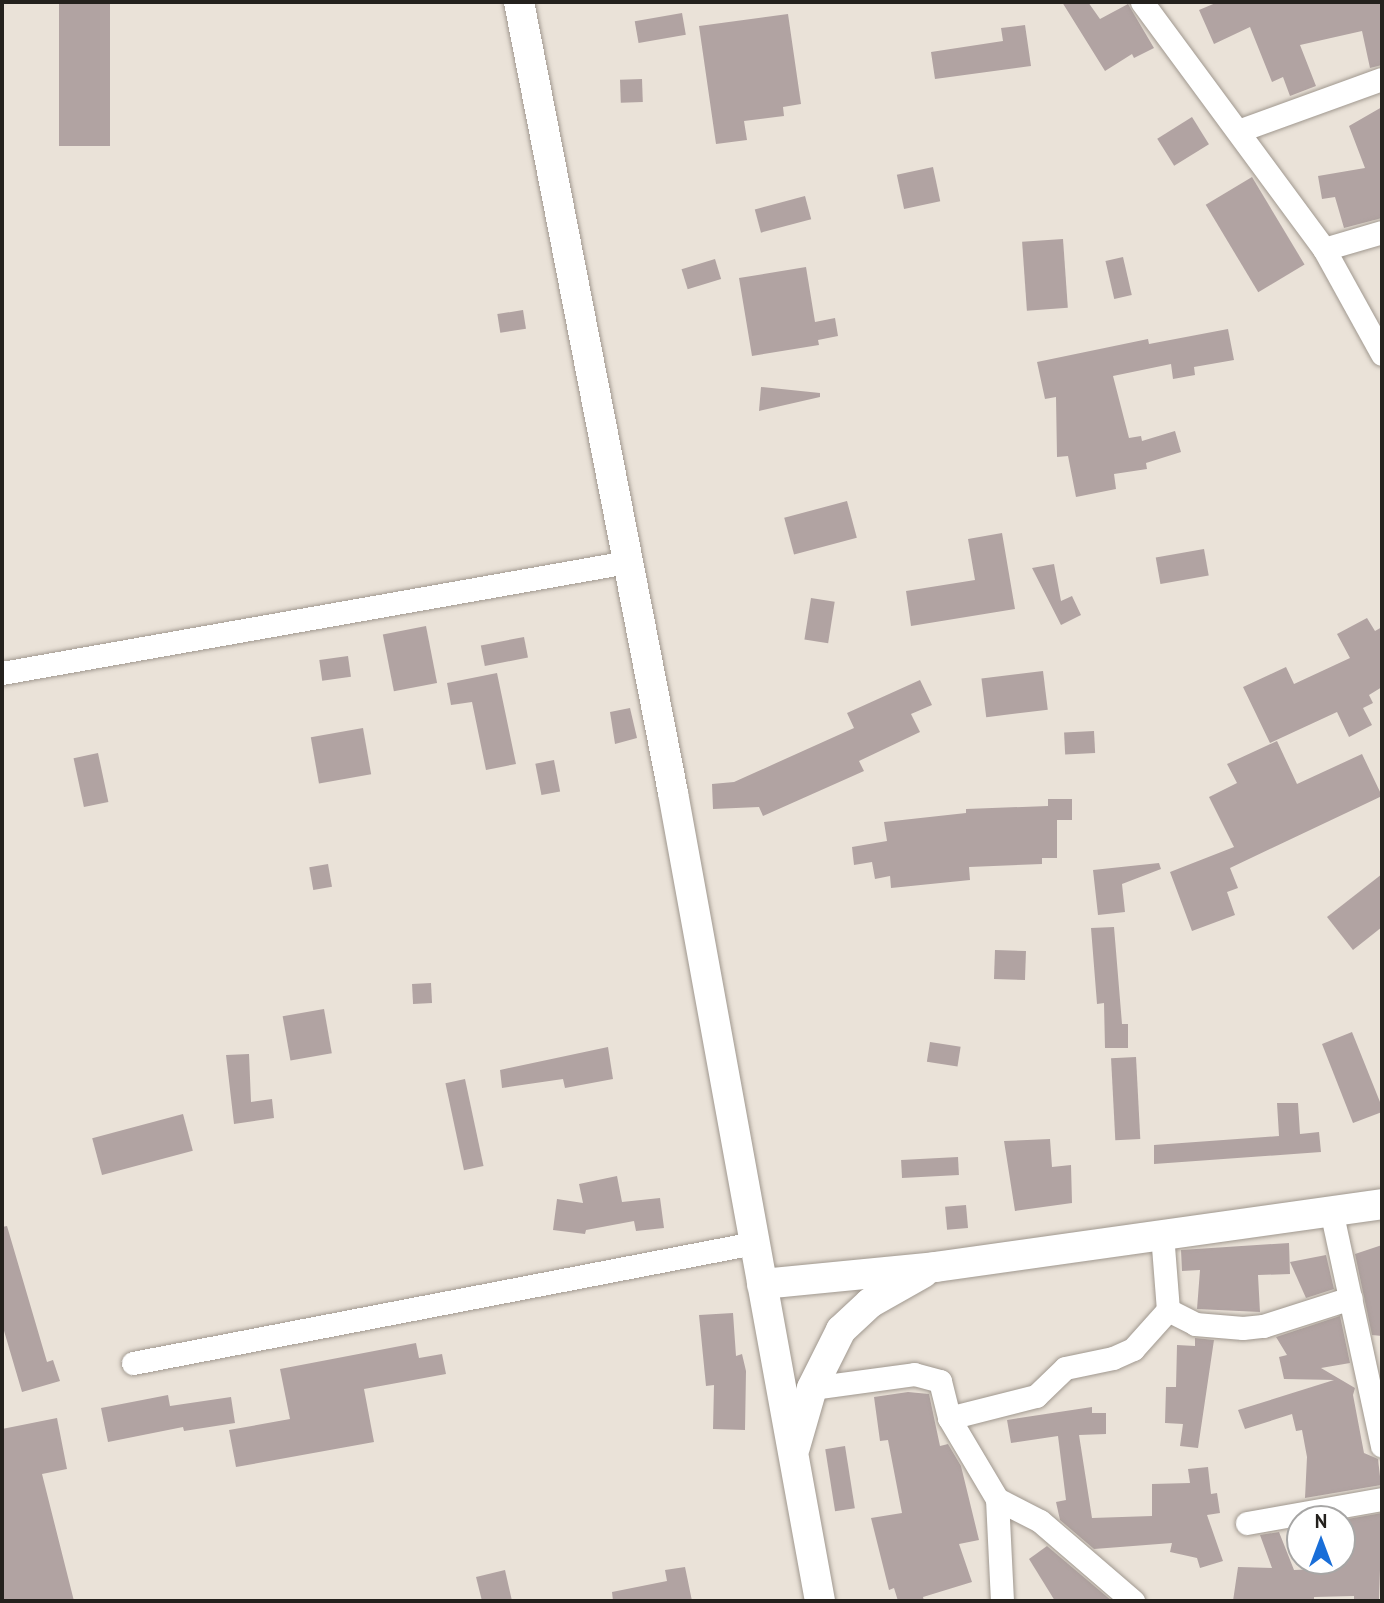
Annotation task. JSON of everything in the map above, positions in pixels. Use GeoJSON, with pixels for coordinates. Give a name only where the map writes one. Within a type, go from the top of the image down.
{"type":"FeatureCollection","features":[{"type":"Feature","properties":{"kind":"street"},"geometry":{"type":"LineString","coordinates":[[519,2],[628,562],[820,1601]]}},
{"type":"Feature","properties":{"kind":"street"},"geometry":{"type":"LineString","coordinates":[[1142,2],[1324,249],[1382,354]]}},
{"type":"Feature","properties":{"kind":"street"},"geometry":{"type":"LineString","coordinates":[[1238,131],[1382,79]]}},
{"type":"Feature","properties":{"kind":"street"},"geometry":{"type":"LineString","coordinates":[[1324,249],[1382,232]]}},
{"type":"Feature","properties":{"kind":"street"},"geometry":{"type":"LineString","coordinates":[[2,673],[628,562]]}},
{"type":"Feature","properties":{"kind":"street"},"geometry":{"type":"LineString","coordinates":[[762,1284],[935,1266],[1382,1204]]}},
{"type":"Feature","properties":{"kind":"street"},"geometry":{"type":"LineString","coordinates":[[1331,1209],[1382,1446]]}},
{"type":"Feature","properties":{"kind":"street"},"geometry":{"type":"LineString","coordinates":[[1162,1234],[1168,1310]]}},
{"type":"Feature","properties":{"kind":"street"},"geometry":{"type":"LineString","coordinates":[[133,1363],[754,1243]]}},
{"type":"Feature","properties":{"kind":"street"},"geometry":{"type":"LineString","coordinates":[[793,1454],[812,1388],[842,1330],[870,1303],[935,1266]]}},
{"type":"Feature","properties":{"kind":"street"},"geometry":{"type":"LineString","coordinates":[[1168,1310],[1195,1324],[1243,1328],[1262,1326],[1351,1298]]}},
{"type":"Feature","properties":{"kind":"street"},"geometry":{"type":"LineString","coordinates":[[948,1418],[1036,1396],[1065,1368],[1123,1354],[1168,1310]]}},
{"type":"Feature","properties":{"kind":"street"},"geometry":{"type":"LineString","coordinates":[[812,1388],[914,1374],[940,1381],[948,1418],[997,1499],[1002,1601]]}},
{"type":"Feature","properties":{"kind":"street"},"geometry":{"type":"LineString","coordinates":[[997,1499],[1040,1521],[1133,1601]]}},
{"type":"Feature","properties":{"kind":"street"},"geometry":{"type":"LineString","coordinates":[[1247,1523],[1382,1499]]}},
{"type":"Feature","properties":{"kind":"building"},"geometry":{"type":"Polygon","coordinates":[[[59,2],[110,2],[110,146],[59,146],[59,2]]]}},
{"type":"Feature","properties":{"kind":"building"},"geometry":{"type":"Polygon","coordinates":[[[1062,2],[1088,2],[1100,19],[1128,4],[1154,48],[1134,58],[1132,54],[1105,71],[1062,2]]]}},
{"type":"Feature","properties":{"kind":"building"},"geometry":{"type":"Polygon","coordinates":[[[1218,2],[1382,2],[1382,65],[1370,68],[1362,31],[1300,45],[1316,86],[1290,96],[1283,77],[1272,82],[1250,27],[1214,44],[1199,10],[1218,2]]]}},
{"type":"Feature","properties":{"kind":"building"},"geometry":{"type":"Polygon","coordinates":[[[682,13],[686,35],[639,43],[635,21],[682,13]]]}},
{"type":"Feature","properties":{"kind":"building"},"geometry":{"type":"Polygon","coordinates":[[[788,14],[801,104],[783,107],[784,116],[744,121],[747,140],[716,144],[699,26],[788,14]]]}},
{"type":"Feature","properties":{"kind":"building"},"geometry":{"type":"Polygon","coordinates":[[[1025,25],[1031,66],[935,79],[931,52],[1003,41],[1001,28],[1025,25]]]}},
{"type":"Feature","properties":{"kind":"building"},"geometry":{"type":"Polygon","coordinates":[[[642,79],[643,102],[621,103],[620,80],[642,79]]]}},
{"type":"Feature","properties":{"kind":"building"},"geometry":{"type":"Polygon","coordinates":[[[1382,107],[1382,218],[1344,228],[1335,197],[1322,199],[1318,176],[1365,168],[1349,126],[1382,107]]]}},
{"type":"Feature","properties":{"kind":"building"},"geometry":{"type":"Polygon","coordinates":[[[1192,117],[1209,144],[1174,166],[1157,139],[1192,117]]]}},
{"type":"Feature","properties":{"kind":"building"},"geometry":{"type":"Polygon","coordinates":[[[933,167],[940,201],[904,209],[897,175],[933,167]]]}},
{"type":"Feature","properties":{"kind":"building"},"geometry":{"type":"Polygon","coordinates":[[[1252,177],[1305,264],[1258,292],[1206,205],[1252,177]]]}},
{"type":"Feature","properties":{"kind":"building"},"geometry":{"type":"Polygon","coordinates":[[[805,196],[811,219],[761,233],[755,209],[805,196]]]}},
{"type":"Feature","properties":{"kind":"building"},"geometry":{"type":"Polygon","coordinates":[[[1063,239],[1068,308],[1027,311],[1022,242],[1063,239]]]}},
{"type":"Feature","properties":{"kind":"building"},"geometry":{"type":"Polygon","coordinates":[[[1123,257],[1132,295],[1114,299],[1105,261],[1123,257]]]}},
{"type":"Feature","properties":{"kind":"building"},"geometry":{"type":"Polygon","coordinates":[[[715,259],[721,279],[688,289],[682,269],[715,259]]]}},
{"type":"Feature","properties":{"kind":"building"},"geometry":{"type":"Polygon","coordinates":[[[806,267],[815,322],[835,318],[838,336],[818,340],[819,345],[752,356],[739,278],[806,267]]]}},
{"type":"Feature","properties":{"kind":"building"},"geometry":{"type":"Polygon","coordinates":[[[523,310],[526,329],[500,333],[497,314],[523,310]]]}},
{"type":"Feature","properties":{"kind":"building"},"geometry":{"type":"Polygon","coordinates":[[[1228,329],[1234,360],[1194,367],[1195,375],[1173,379],[1171,364],[1113,376],[1129,438],[1141,436],[1142,441],[1175,431],[1181,452],[1146,463],[1147,469],[1114,474],[1116,489],[1076,497],[1068,456],[1057,457],[1056,397],[1045,399],[1037,362],[1148,339],[1149,344],[1228,329]]]}},
{"type":"Feature","properties":{"kind":"building"},"geometry":{"type":"Polygon","coordinates":[[[761,387],[820,393],[820,397],[759,411],[761,387]]]}},
{"type":"Feature","properties":{"kind":"building"},"geometry":{"type":"Polygon","coordinates":[[[847,501],[857,538],[794,555],[784,518],[847,501]]]}},
{"type":"Feature","properties":{"kind":"building"},"geometry":{"type":"Polygon","coordinates":[[[1002,533],[1015,609],[911,626],[906,591],[975,580],[968,539],[1002,533]]]}},
{"type":"Feature","properties":{"kind":"building"},"geometry":{"type":"Polygon","coordinates":[[[1204,549],[1209,576],[1160,584],[1156,558],[1204,549]]]}},
{"type":"Feature","properties":{"kind":"building"},"geometry":{"type":"Polygon","coordinates":[[[1054,564],[1061,601],[1072,596],[1081,615],[1061,625],[1032,568],[1054,564]]]}},
{"type":"Feature","properties":{"kind":"building"},"geometry":{"type":"Polygon","coordinates":[[[811,598],[835,602],[828,643],[804,639],[811,598]]]}},
{"type":"Feature","properties":{"kind":"building"},"geometry":{"type":"Polygon","coordinates":[[[1367,618],[1375,631],[1382,627],[1382,687],[1369,695],[1373,703],[1363,708],[1372,725],[1349,737],[1337,712],[1270,743],[1243,687],[1286,667],[1294,684],[1350,658],[1337,634],[1367,618]]]}},
{"type":"Feature","properties":{"kind":"building"},"geometry":{"type":"Polygon","coordinates":[[[426,626],[437,683],[394,691],[383,634],[426,626]]]}},
{"type":"Feature","properties":{"kind":"building"},"geometry":{"type":"Polygon","coordinates":[[[524,637],[528,658],[485,666],[481,645],[524,637]]]}},
{"type":"Feature","properties":{"kind":"building"},"geometry":{"type":"Polygon","coordinates":[[[348,656],[351,677],[322,681],[319,660],[348,656]]]}},
{"type":"Feature","properties":{"kind":"building"},"geometry":{"type":"Polygon","coordinates":[[[1043,671],[1048,710],[986,717],[981,679],[1043,671]]]}},
{"type":"Feature","properties":{"kind":"building"},"geometry":{"type":"Polygon","coordinates":[[[497,673],[516,764],[486,770],[472,702],[451,705],[447,683],[497,673]]]}},
{"type":"Feature","properties":{"kind":"building"},"geometry":{"type":"Polygon","coordinates":[[[920,680],[932,705],[911,714],[920,732],[859,761],[864,771],[763,816],[759,807],[713,809],[712,784],[734,782],[854,728],[847,713],[920,680]]]}},
{"type":"Feature","properties":{"kind":"building"},"geometry":{"type":"Polygon","coordinates":[[[630,708],[637,738],[615,744],[610,712],[630,708]]]}},
{"type":"Feature","properties":{"kind":"building"},"geometry":{"type":"Polygon","coordinates":[[[363,728],[371,774],[319,783],[311,737],[363,728]]]}},
{"type":"Feature","properties":{"kind":"building"},"geometry":{"type":"Polygon","coordinates":[[[1094,731],[1095,753],[1065,755],[1064,733],[1094,731]]]}},
{"type":"Feature","properties":{"kind":"building"},"geometry":{"type":"Polygon","coordinates":[[[1277,741],[1297,784],[1362,754],[1382,796],[1230,868],[1238,888],[1227,892],[1235,915],[1192,931],[1170,872],[1234,847],[1209,797],[1237,783],[1227,764],[1277,741]]]}},
{"type":"Feature","properties":{"kind":"building"},"geometry":{"type":"Polygon","coordinates":[[[98,753],[108,802],[84,807],[74,758],[98,753]]]}},
{"type":"Feature","properties":{"kind":"building"},"geometry":{"type":"Polygon","coordinates":[[[554,760],[560,791],[541,795],[535,764],[554,760]]]}},
{"type":"Feature","properties":{"kind":"building"},"geometry":{"type":"Polygon","coordinates":[[[1048,799],[1072,799],[1072,820],[1057,820],[1057,858],[1042,858],[1042,864],[969,867],[970,880],[891,888],[890,876],[875,879],[872,862],[854,865],[852,847],[887,841],[884,822],[966,813],[966,809],[1048,806],[1048,799]]]}},
{"type":"Feature","properties":{"kind":"building"},"geometry":{"type":"Polygon","coordinates":[[[1159,863],[1161,869],[1122,884],[1125,912],[1098,915],[1093,870],[1159,863]]]}},
{"type":"Feature","properties":{"kind":"building"},"geometry":{"type":"Polygon","coordinates":[[[328,864],[332,887],[313,890],[309,867],[328,864]]]}},
{"type":"Feature","properties":{"kind":"building"},"geometry":{"type":"Polygon","coordinates":[[[1382,874],[1382,927],[1353,950],[1327,917],[1382,874]]]}},
{"type":"Feature","properties":{"kind":"building"},"geometry":{"type":"Polygon","coordinates":[[[1114,927],[1122,1024],[1128,1024],[1128,1048],[1105,1048],[1104,1003],[1097,1004],[1091,928],[1114,927]]]}},
{"type":"Feature","properties":{"kind":"building"},"geometry":{"type":"Polygon","coordinates":[[[995,950],[1026,951],[1025,980],[994,979],[995,950]]]}},
{"type":"Feature","properties":{"kind":"building"},"geometry":{"type":"Polygon","coordinates":[[[431,983],[432,1003],[413,1004],[412,984],[431,983]]]}},
{"type":"Feature","properties":{"kind":"building"},"geometry":{"type":"Polygon","coordinates":[[[324,1009],[332,1053],[290,1061],[283,1016],[324,1009]]]}},
{"type":"Feature","properties":{"kind":"building"},"geometry":{"type":"Polygon","coordinates":[[[1352,1032],[1382,1107],[1382,1112],[1353,1123],[1322,1044],[1352,1032]]]}},
{"type":"Feature","properties":{"kind":"building"},"geometry":{"type":"Polygon","coordinates":[[[930,1042],[961,1047],[957,1067],[927,1062],[930,1042]]]}},
{"type":"Feature","properties":{"kind":"building"},"geometry":{"type":"Polygon","coordinates":[[[608,1047],[613,1079],[565,1088],[563,1079],[502,1088],[500,1070],[608,1047]]]}},
{"type":"Feature","properties":{"kind":"building"},"geometry":{"type":"Polygon","coordinates":[[[249,1054],[251,1102],[272,1099],[274,1118],[234,1124],[226,1055],[249,1054]]]}},
{"type":"Feature","properties":{"kind":"building"},"geometry":{"type":"Polygon","coordinates":[[[1136,1057],[1140,1139],[1115,1140],[1111,1058],[1136,1057]]]}},
{"type":"Feature","properties":{"kind":"building"},"geometry":{"type":"Polygon","coordinates":[[[465,1079],[484,1166],[464,1170],[445,1083],[465,1079]]]}},
{"type":"Feature","properties":{"kind":"building"},"geometry":{"type":"Polygon","coordinates":[[[1277,1103],[1298,1103],[1300,1134],[1319,1132],[1321,1152],[1154,1164],[1154,1145],[1279,1136],[1277,1103]]]}},
{"type":"Feature","properties":{"kind":"building"},"geometry":{"type":"Polygon","coordinates":[[[183,1114],[193,1151],[102,1175],[92,1138],[183,1114]]]}},
{"type":"Feature","properties":{"kind":"building"},"geometry":{"type":"Polygon","coordinates":[[[1050,1139],[1052,1167],[1071,1165],[1072,1203],[1015,1211],[1004,1141],[1050,1139]]]}},
{"type":"Feature","properties":{"kind":"building"},"geometry":{"type":"Polygon","coordinates":[[[958,1157],[959,1175],[902,1178],[901,1160],[958,1157]]]}},
{"type":"Feature","properties":{"kind":"building"},"geometry":{"type":"Polygon","coordinates":[[[617,1176],[622,1202],[660,1198],[664,1228],[636,1231],[634,1221],[586,1230],[585,1234],[553,1230],[557,1199],[583,1203],[579,1184],[617,1176]]]}},
{"type":"Feature","properties":{"kind":"building"},"geometry":{"type":"Polygon","coordinates":[[[966,1205],[968,1228],[947,1230],[945,1207],[966,1205]]]}},
{"type":"Feature","properties":{"kind":"building"},"geometry":{"type":"Polygon","coordinates":[[[7,1226],[47,1362],[53,1360],[60,1381],[22,1392],[2,1324],[2,1227],[7,1226]]]}},
{"type":"Feature","properties":{"kind":"building"},"geometry":{"type":"Polygon","coordinates":[[[1289,1243],[1290,1274],[1258,1275],[1260,1312],[1197,1309],[1200,1270],[1182,1271],[1181,1250],[1289,1243]]]}},
{"type":"Feature","properties":{"kind":"building"},"geometry":{"type":"Polygon","coordinates":[[[1382,1245],[1382,1336],[1372,1335],[1355,1254],[1382,1245]]]}},
{"type":"Feature","properties":{"kind":"building"},"geometry":{"type":"Polygon","coordinates":[[[1326,1255],[1334,1289],[1306,1298],[1290,1262],[1326,1255]]]}},
{"type":"Feature","properties":{"kind":"building"},"geometry":{"type":"Polygon","coordinates":[[[733,1313],[736,1356],[742,1354],[746,1371],[745,1430],[713,1429],[714,1385],[706,1386],[699,1315],[733,1313]]]}},
{"type":"Feature","properties":{"kind":"building"},"geometry":{"type":"Polygon","coordinates":[[[1340,1316],[1350,1363],[1321,1368],[1355,1388],[1353,1395],[1364,1453],[1378,1459],[1381,1485],[1305,1498],[1307,1457],[1302,1430],[1296,1431],[1292,1414],[1245,1429],[1238,1410],[1334,1380],[1284,1379],[1279,1357],[1287,1355],[1276,1337],[1340,1316]]]}},
{"type":"Feature","properties":{"kind":"building"},"geometry":{"type":"Polygon","coordinates":[[[1195,1338],[1214,1340],[1198,1448],[1180,1446],[1183,1424],[1165,1423],[1166,1387],[1176,1387],[1177,1345],[1195,1346],[1195,1338]]]}},
{"type":"Feature","properties":{"kind":"building"},"geometry":{"type":"Polygon","coordinates":[[[416,1343],[419,1358],[442,1354],[446,1374],[364,1389],[374,1442],[236,1467],[229,1430],[290,1419],[280,1369],[416,1343]]]}},
{"type":"Feature","properties":{"kind":"building"},"geometry":{"type":"Polygon","coordinates":[[[908,1392],[929,1394],[940,1446],[948,1444],[961,1466],[979,1540],[959,1544],[972,1582],[923,1597],[924,1601],[898,1601],[894,1588],[889,1590],[871,1518],[902,1513],[888,1440],[880,1441],[874,1397],[908,1392]]]}},
{"type":"Feature","properties":{"kind":"building"},"geometry":{"type":"Polygon","coordinates":[[[168,1395],[170,1406],[231,1397],[235,1423],[184,1431],[183,1427],[108,1442],[101,1408],[168,1395]]]}},
{"type":"Feature","properties":{"kind":"building"},"geometry":{"type":"Polygon","coordinates":[[[1092,1407],[1092,1413],[1106,1413],[1106,1434],[1079,1435],[1092,1518],[1152,1516],[1152,1484],[1190,1483],[1188,1469],[1208,1467],[1211,1494],[1217,1493],[1220,1513],[1207,1515],[1223,1561],[1200,1568],[1197,1558],[1170,1552],[1172,1543],[1094,1549],[1060,1520],[1056,1502],[1066,1500],[1058,1436],[1011,1443],[1007,1420],[1092,1407]]]}},
{"type":"Feature","properties":{"kind":"building"},"geometry":{"type":"Polygon","coordinates":[[[57,1418],[67,1469],[42,1474],[74,1601],[2,1601],[2,1429],[57,1418]]]}},
{"type":"Feature","properties":{"kind":"building"},"geometry":{"type":"Polygon","coordinates":[[[845,1446],[855,1508],[835,1511],[825,1449],[845,1446]]]}},
{"type":"Feature","properties":{"kind":"building"},"geometry":{"type":"Polygon","coordinates":[[[1382,1513],[1379,1599],[1354,1601],[1354,1596],[1314,1597],[1314,1601],[1233,1601],[1238,1567],[1272,1568],[1260,1535],[1279,1532],[1286,1550],[1286,1575],[1356,1575],[1356,1518],[1382,1513]]]}},
{"type":"Feature","properties":{"kind":"building"},"geometry":{"type":"Polygon","coordinates":[[[1047,1546],[1112,1601],[1055,1601],[1029,1559],[1047,1546]]]}},
{"type":"Feature","properties":{"kind":"building"},"geometry":{"type":"Polygon","coordinates":[[[685,1567],[692,1601],[613,1601],[612,1592],[667,1581],[665,1570],[685,1567]]]}},
{"type":"Feature","properties":{"kind":"building"},"geometry":{"type":"Polygon","coordinates":[[[505,1570],[512,1601],[482,1601],[476,1577],[505,1570]]]}}]}
